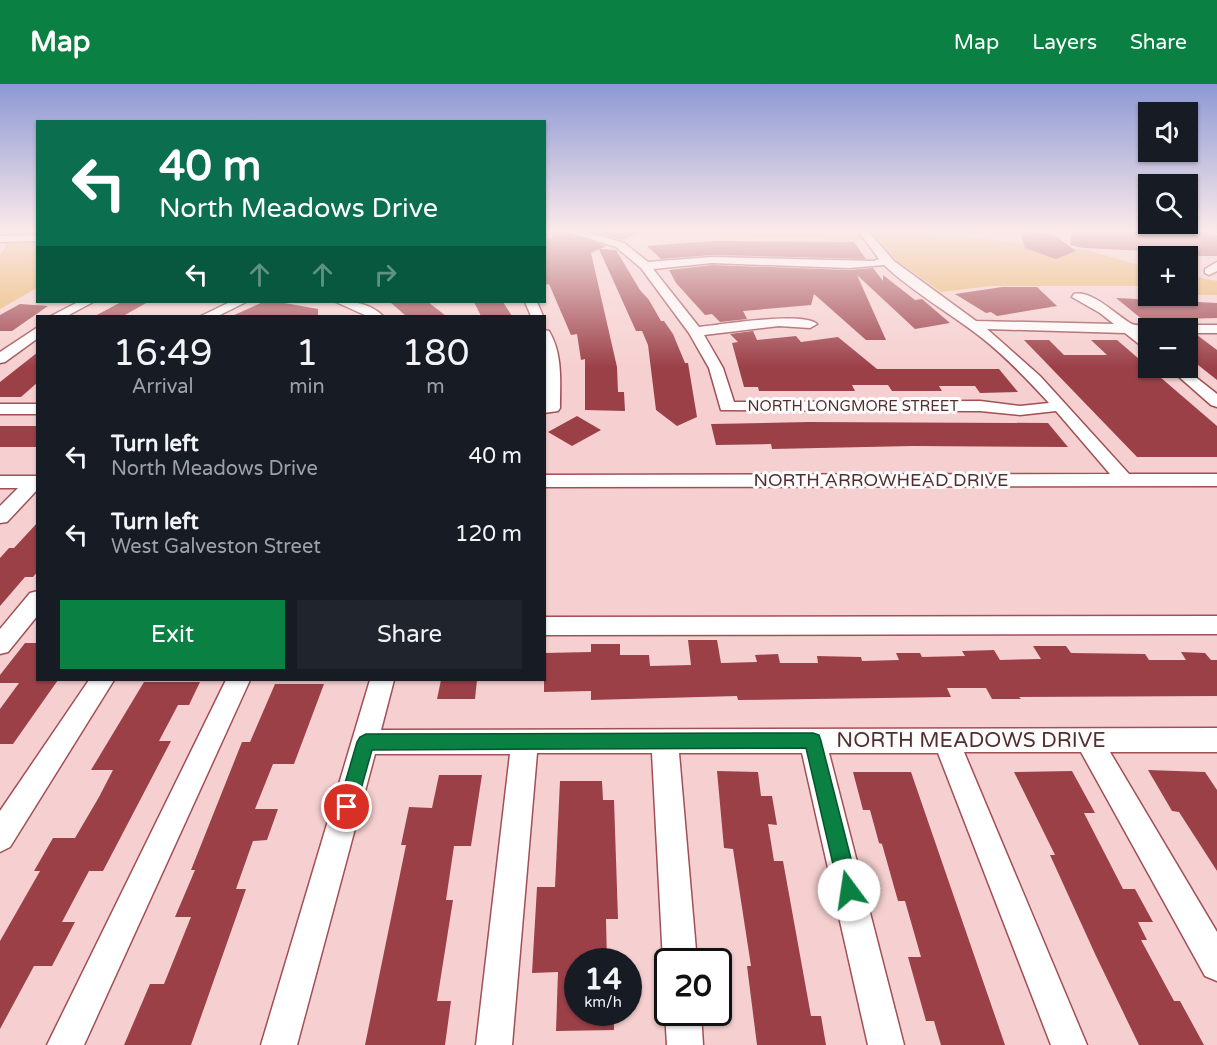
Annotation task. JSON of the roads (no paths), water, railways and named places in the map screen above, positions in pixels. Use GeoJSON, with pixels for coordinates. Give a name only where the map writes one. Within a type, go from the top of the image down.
{"type":"FeatureCollection","features":[{"type":"Feature","properties":{"kind":"street"},"geometry":{"type":"LineString","coordinates":[[653,277],[695,333],[779,322],[810,324]]}},
{"type":"Feature","properties":{"kind":"street"},"geometry":{"type":"LineString","coordinates":[[910,277],[980,329],[1024,368],[1124,480]]}},
{"type":"Feature","properties":{"kind":"street"},"geometry":{"type":"LineString","coordinates":[[1078,297],[1105,310],[1138,336]]}},
{"type":"Feature","properties":{"kind":"street"},"geometry":{"type":"LineString","coordinates":[[60,315],[85,303]]}},
{"type":"Feature","properties":{"kind":"street"},"geometry":{"type":"LineString","coordinates":[[210,315],[238,303]]}},
{"type":"Feature","properties":{"kind":"street"},"geometry":{"type":"LineString","coordinates":[[345,303],[374,315]]}},
{"type":"Feature","properties":{"kind":"street"},"geometry":{"type":"LineString","coordinates":[[980,329],[1050,332],[1066,329],[1138,329]]}},
{"type":"Feature","properties":{"kind":"street"},"geometry":{"type":"LineString","coordinates":[[1198,329],[1217,329]]}},
{"type":"Feature","properties":{"kind":"street"},"geometry":{"type":"LineString","coordinates":[[0,359],[36,332]]}},
{"type":"Feature","properties":{"kind":"street","name":"NORTH LONGMORE STREET"},"geometry":{"type":"LineString","coordinates":[[695,333],[716,368],[727,407],[980,406],[1005,411],[1024,411],[1059,406]]}},
{"type":"Feature","properties":{"kind":"street"},"geometry":{"type":"LineString","coordinates":[[546,339],[552,353],[553,368],[552,408],[546,408]]}},
{"type":"Feature","properties":{"kind":"street"},"geometry":{"type":"LineString","coordinates":[[1188,378],[1217,402]]}},
{"type":"Feature","properties":{"kind":"street"},"geometry":{"type":"LineString","coordinates":[[0,410],[36,410]]}},
{"type":"Feature","properties":{"kind":"street","name":"NORTH ARROWHEAD DRIVE"},"geometry":{"type":"LineString","coordinates":[[546,481],[1217,480]]}},
{"type":"Feature","properties":{"kind":"street"},"geometry":{"type":"LineString","coordinates":[[0,482],[36,482]]}},
{"type":"Feature","properties":{"kind":"street"},"geometry":{"type":"LineString","coordinates":[[0,517],[36,482]]}},
{"type":"Feature","properties":{"kind":"street"},"geometry":{"type":"LineString","coordinates":[[0,645],[36,600]]}},
{"type":"Feature","properties":{"kind":"street"},"geometry":{"type":"LineString","coordinates":[[546,626],[1217,625]]}},
{"type":"Feature","properties":{"kind":"street"},"geometry":{"type":"LineString","coordinates":[[0,837],[101,681]]}},
{"type":"Feature","properties":{"kind":"street"},"geometry":{"type":"LineString","coordinates":[[65,1045],[238,681]]}},
{"type":"Feature","properties":{"kind":"street"},"geometry":{"type":"LineString","coordinates":[[279,1045],[382,681]]}},
{"type":"Feature","properties":{"kind":"street"},"geometry":{"type":"LineString","coordinates":[[946,740],[1069,1045]]}},
{"type":"Feature","properties":{"kind":"street"},"geometry":{"type":"LineString","coordinates":[[1088,740],[1217,964]]}},
{"type":"Feature","properties":{"kind":"street","name":"NORTH MEADOWS DRIVE"},"geometry":{"type":"LineString","coordinates":[[366,742],[1217,740]]}},
{"type":"Feature","properties":{"kind":"street"},"geometry":{"type":"LineString","coordinates":[[665,741],[679,948]]}},
{"type":"Feature","properties":{"kind":"street"},"geometry":{"type":"LineString","coordinates":[[813,741],[886,1045]]}},
{"type":"Feature","properties":{"kind":"street"},"geometry":{"type":"LineString","coordinates":[[494,1045],[525,742]]}},
{"type":"Feature","properties":{"kind":"street"},"geometry":{"type":"LineString","coordinates":[[684,1026],[685,1045]]}}]}
